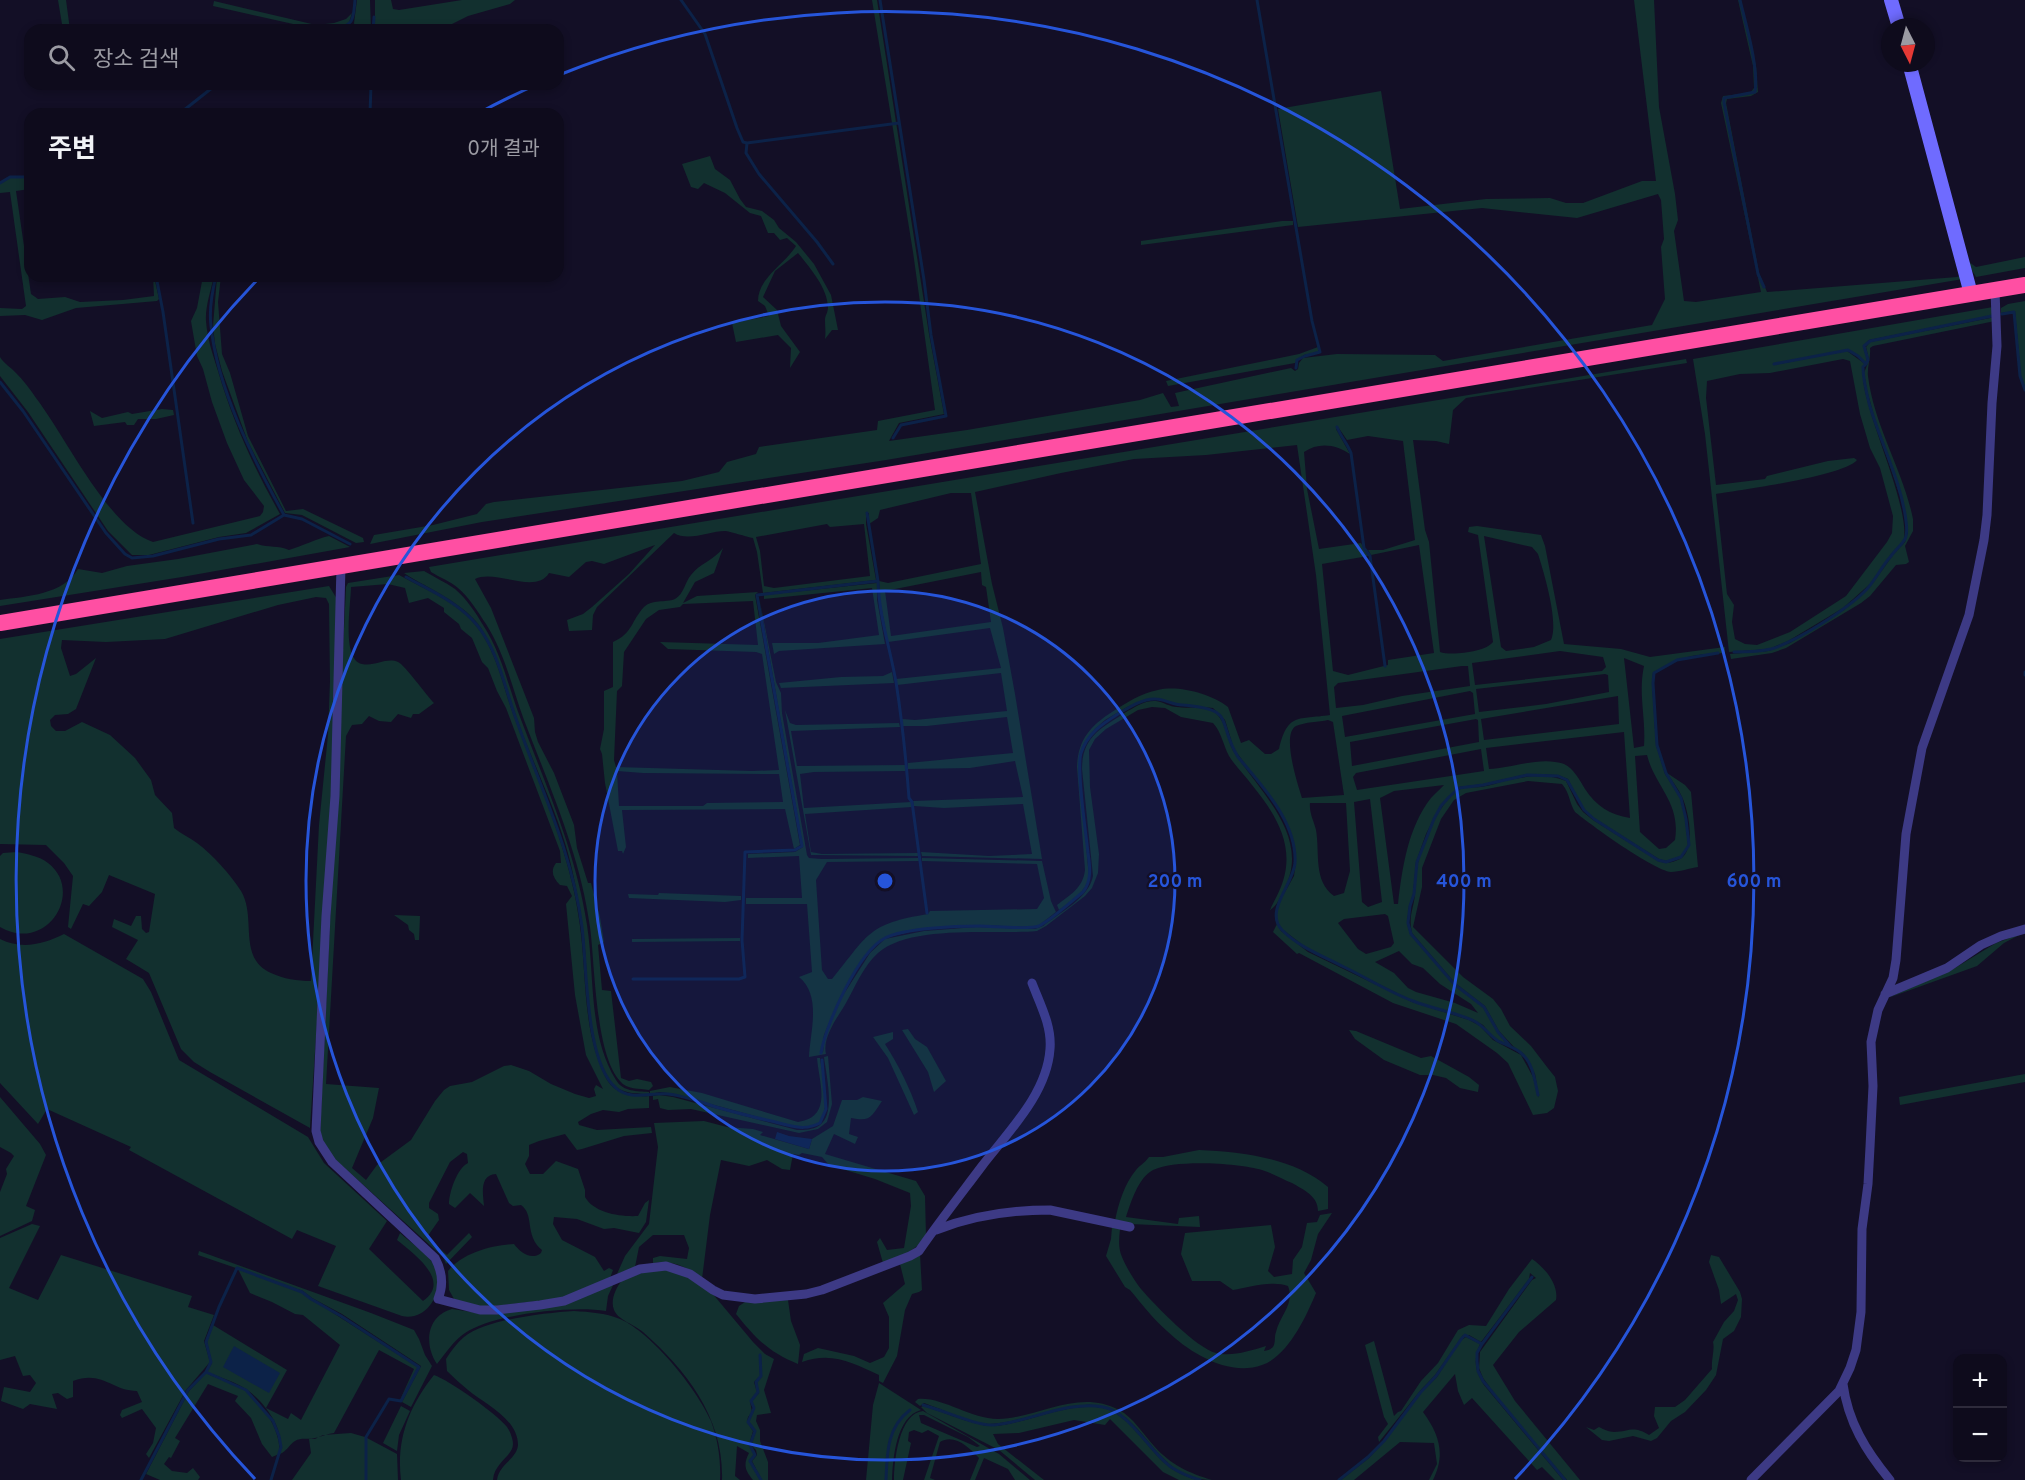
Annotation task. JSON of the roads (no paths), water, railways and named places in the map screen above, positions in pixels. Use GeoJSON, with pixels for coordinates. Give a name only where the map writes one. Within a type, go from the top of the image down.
{"type":"FeatureCollection","features":[{"type":"Feature","properties":{"kind":"highway"},"geometry":{"type":"LineString","coordinates":[[0,623],[2025,285]]}},
{"type":"Feature","properties":{"kind":"street"},"geometry":{"type":"LineString","coordinates":[[1891,0],[1896,18]]}},
{"type":"Feature","properties":{"kind":"street"},"geometry":{"type":"LineString","coordinates":[[1912,72],[1971,294]]}},
{"type":"Feature","properties":{"kind":"street"},"geometry":{"type":"LineString","coordinates":[[1751,1480],[1839,1391],[1856,1350],[1861,1312],[1861,1240],[1863,1209],[1868,1184],[1873,1086],[1871,1042],[1878,1010],[1893,978],[1906,834],[1917,768],[1922,748],[1970,615],[1984,540],[1996,346],[1995,290]]}},
{"type":"Feature","properties":{"kind":"street"},"geometry":{"type":"LineString","coordinates":[[341,566],[334,808],[326,916],[316,1131],[319,1142],[332,1162],[435,1258],[440,1266],[442,1283],[438,1299],[480,1310],[540,1305],[564,1301],[640,1269],[666,1266],[690,1274],[713,1290],[739,1298],[755,1299],[806,1294],[838,1285],[910,1256],[919,1251],[1015,1126],[1043,1078],[1050,1055],[1049,1033],[1032,983]]}},
{"type":"Feature","properties":{"kind":"street"},"geometry":{"type":"LineString","coordinates":[[1885,994],[1947,968],[1981,945],[2025,929]]}},
{"type":"Feature","properties":{"kind":"street"},"geometry":{"type":"LineString","coordinates":[[934,1230],[977,1218],[1038,1210],[1050,1210],[1130,1227]]}},
{"type":"Feature","properties":{"kind":"street"},"geometry":{"type":"LineString","coordinates":[[1843,1384],[1849,1414],[1858,1434],[1872,1458],[1890,1480]]}},
{"type":"Feature","properties":{"kind":"water"},"geometry":{"type":"Polygon","coordinates":[[[777,1132],[812,1139],[809,1149],[775,1139],[777,1132]]]}},
{"type":"Feature","properties":{"kind":"water"},"geometry":{"type":"Polygon","coordinates":[[[234,1346],[280,1373],[269,1393],[223,1367],[234,1346]]]}},
{"type":"Feature","properties":{"kind":"waterway"},"geometry":{"type":"LineString","coordinates":[[348,24],[352,20],[355,0]]}},
{"type":"Feature","properties":{"kind":"waterway"},"geometry":{"type":"LineString","coordinates":[[681,0],[705,34],[737,128],[743,142],[747,143],[746,153],[759,174],[833,264]]}},
{"type":"Feature","properties":{"kind":"waterway"},"geometry":{"type":"LineString","coordinates":[[880,0],[931,335],[946,416],[901,425],[893,438]]}},
{"type":"Feature","properties":{"kind":"waterway"},"geometry":{"type":"LineString","coordinates":[[1257,0],[1312,321],[1320,352],[1297,360],[1296,368]]}},
{"type":"Feature","properties":{"kind":"waterway"},"geometry":{"type":"LineString","coordinates":[[1740,0],[1754,59],[1755,92],[1724,98],[1724,103],[1758,274],[1764,287]]}},
{"type":"Feature","properties":{"kind":"waterway"},"geometry":{"type":"LineString","coordinates":[[373,24],[374,17]]}},
{"type":"Feature","properties":{"kind":"waterway"},"geometry":{"type":"LineString","coordinates":[[187,108],[209,90]]}},
{"type":"Feature","properties":{"kind":"waterway"},"geometry":{"type":"LineString","coordinates":[[370,108],[371,90]]}},
{"type":"Feature","properties":{"kind":"waterway"},"geometry":{"type":"LineString","coordinates":[[747,143],[899,123]]}},
{"type":"Feature","properties":{"kind":"waterway"},"geometry":{"type":"LineString","coordinates":[[0,183],[10,177],[24,177]]}},
{"type":"Feature","properties":{"kind":"waterway"},"geometry":{"type":"LineString","coordinates":[[157,282],[193,523]]}},
{"type":"Feature","properties":{"kind":"waterway"},"geometry":{"type":"LineString","coordinates":[[215,282],[210,314],[215,350],[229,399],[249,448],[284,515],[302,519],[350,544]]}},
{"type":"Feature","properties":{"kind":"waterway"},"geometry":{"type":"LineString","coordinates":[[2002,314],[2014,312],[2020,376],[2025,390]]}},
{"type":"Feature","properties":{"kind":"waterway"},"geometry":{"type":"LineString","coordinates":[[1866,364],[1868,360],[1864,346],[1870,341],[1992,316]]}},
{"type":"Feature","properties":{"kind":"waterway"},"geometry":{"type":"LineString","coordinates":[[1734,652],[1771,649],[1782,645],[1835,615],[1867,589],[1904,541],[1906,534],[1900,491],[1867,394],[1863,367],[1866,364],[1848,350],[1774,364]]}},
{"type":"Feature","properties":{"kind":"waterway"},"geometry":{"type":"LineString","coordinates":[[0,382],[23,411],[106,533],[125,554],[132,558],[153,556],[219,539],[251,535],[284,515]]}},
{"type":"Feature","properties":{"kind":"waterway"},"geometry":{"type":"LineString","coordinates":[[1337,427],[1351,453],[1364,548],[1370,556],[1385,666]]}},
{"type":"Feature","properties":{"kind":"waterway"},"geometry":{"type":"LineString","coordinates":[[633,979],[739,979],[745,977],[742,940],[745,852],[795,850],[802,846],[757,595],[878,581],[867,513]]}},
{"type":"Feature","properties":{"kind":"waterway"},"geometry":{"type":"LineString","coordinates":[[406,577],[444,598],[470,617],[484,635],[500,669],[571,872],[582,927],[593,1036],[598,1057],[606,1075],[616,1088],[634,1095],[681,1096],[791,1126],[807,1127],[820,1123],[826,1109],[822,1060]]}},
{"type":"Feature","properties":{"kind":"waterway"},"geometry":{"type":"LineString","coordinates":[[878,581],[898,696],[909,798],[912,802],[927,913]]}},
{"type":"Feature","properties":{"kind":"waterway"},"geometry":{"type":"LineString","coordinates":[[1511,1047],[1498,1032],[1484,1007],[1454,984],[1411,934],[1408,923],[1417,862],[1434,819],[1441,806],[1459,788],[1527,775],[1558,776],[1567,780],[1584,810],[1594,819],[1658,860],[1666,862],[1681,857],[1689,845],[1686,819],[1681,798],[1666,773],[1657,745],[1654,673],[1677,660],[1718,653]]}},
{"type":"Feature","properties":{"kind":"waterway"},"geometry":{"type":"LineString","coordinates":[[821,1053],[836,1008],[854,973],[864,958],[885,938],[905,932],[945,927],[1039,926],[1083,892],[1088,883],[1090,868],[1080,786],[1081,753],[1091,735],[1106,722],[1136,704],[1156,699],[1199,707],[1218,714],[1238,757],[1267,792],[1284,819],[1294,848],[1295,863],[1276,915],[1277,923],[1282,930],[1304,947],[1395,993],[1478,1023],[1498,1041],[1517,1050],[1526,1058],[1533,1073],[1538,1095]]}},
{"type":"Feature","properties":{"kind":"waterway"},"geometry":{"type":"LineString","coordinates":[[206,1372],[211,1362],[206,1342],[237,1268],[302,1292],[419,1367],[401,1401],[389,1399],[366,1437],[366,1480]]}},
{"type":"Feature","properties":{"kind":"waterway"},"geometry":{"type":"LineString","coordinates":[[1532,1277],[1482,1344],[1477,1353],[1478,1371],[1483,1381],[1565,1480]]}},
{"type":"Feature","properties":{"kind":"waterway"},"geometry":{"type":"LineString","coordinates":[[1339,1480],[1384,1441],[1420,1393],[1436,1376],[1465,1335],[1482,1344]]}},
{"type":"Feature","properties":{"kind":"waterway"},"geometry":{"type":"LineString","coordinates":[[760,1355],[761,1376],[756,1382],[758,1392],[751,1401],[754,1408],[748,1422],[755,1431],[750,1445],[755,1455],[750,1461],[761,1480]]}},
{"type":"Feature","properties":{"kind":"waterway"},"geometry":{"type":"LineString","coordinates":[[141,1480],[188,1390],[206,1372],[246,1390],[273,1421],[281,1447],[271,1480]]}},
{"type":"Feature","properties":{"kind":"waterway"},"geometry":{"type":"LineString","coordinates":[[923,1405],[987,1425],[1007,1423],[1076,1406],[1103,1407],[1122,1416],[1171,1467],[1200,1480]]}},
{"type":"Feature","properties":{"kind":"waterway"},"geometry":{"type":"LineString","coordinates":[[886,1480],[888,1450],[893,1432],[902,1417],[910,1410]]}}]}
